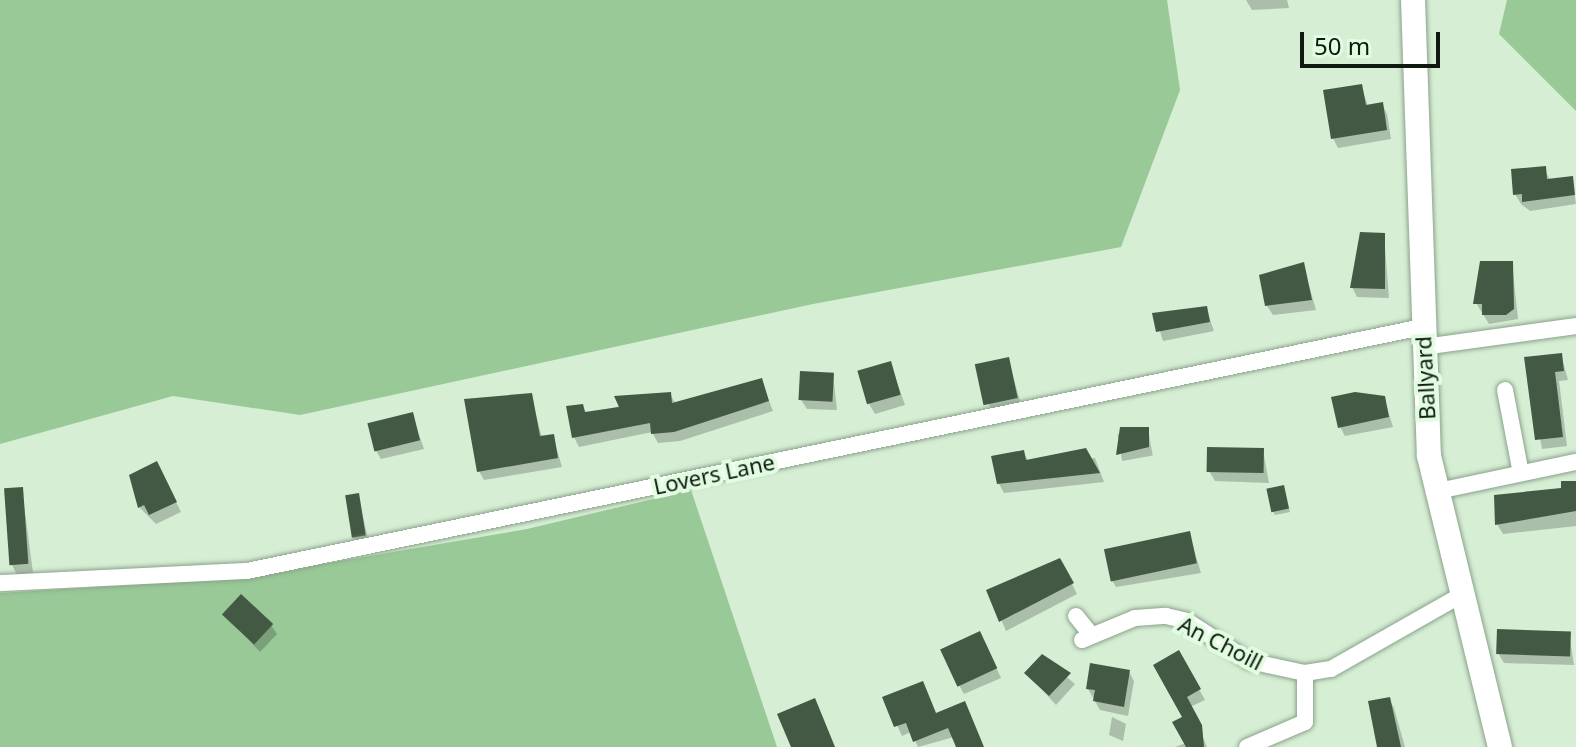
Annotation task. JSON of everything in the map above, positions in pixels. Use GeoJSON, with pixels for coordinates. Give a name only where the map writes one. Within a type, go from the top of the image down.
{"type":"FeatureCollection","features":[{"type":"Feature","properties":{"kind":"street","name":"Ballyard"},"geometry":{"type":"LineString","coordinates":[[1413,0],[1423,337],[1438,491],[1500,747]]}},
{"type":"Feature","properties":{"kind":"street","name":"Lovers Lane"},"geometry":{"type":"LineString","coordinates":[[0,583],[247,571],[1423,337],[1576,326]]}},
{"type":"Feature","properties":{"kind":"street"},"geometry":{"type":"LineString","coordinates":[[1505,390],[1520,469]]}},
{"type":"Feature","properties":{"kind":"street"},"geometry":{"type":"LineString","coordinates":[[1438,491],[1520,469],[1576,462]]}},
{"type":"Feature","properties":{"kind":"street","name":"An Choill"},"geometry":{"type":"LineString","coordinates":[[1076,616],[1086,636],[1166,616],[1187,621],[1249,661],[1305,673],[1331,669],[1461,595]]}},
{"type":"Feature","properties":{"kind":"street"},"geometry":{"type":"LineString","coordinates":[[1247,747],[1305,722],[1305,673]]}},
{"type":"Feature","properties":{"kind":"green space"},"geometry":{"type":"Polygon","coordinates":[[[0,0],[1167,0],[1180,90],[1121,247],[813,304],[300,415],[173,396],[0,444],[0,0]]]}},
{"type":"Feature","properties":{"kind":"green space"},"geometry":{"type":"Polygon","coordinates":[[[1507,0],[1576,0],[1576,111],[1499,34],[1507,0]]]}},
{"type":"Feature","properties":{"kind":"green space"},"geometry":{"type":"Polygon","coordinates":[[[691,490],[777,747],[0,747],[0,593],[241,578],[527,529],[691,490]]]}},
{"type":"Feature","properties":{"kind":"building"},"geometry":{"type":"Polygon","coordinates":[[[1362,84],[1366,105],[1383,102],[1387,130],[1331,139],[1323,90],[1362,84]]]}},
{"type":"Feature","properties":{"kind":"building"},"geometry":{"type":"Polygon","coordinates":[[[1546,166],[1547,179],[1573,176],[1575,195],[1522,202],[1522,194],[1513,195],[1511,169],[1546,166]]]}},
{"type":"Feature","properties":{"kind":"building"},"geometry":{"type":"Polygon","coordinates":[[[1360,232],[1385,233],[1385,289],[1350,288],[1360,232]]]}},
{"type":"Feature","properties":{"kind":"building"},"geometry":{"type":"Polygon","coordinates":[[[1480,261],[1513,261],[1514,309],[1506,315],[1482,315],[1482,304],[1473,304],[1480,261]]]}},
{"type":"Feature","properties":{"kind":"building"},"geometry":{"type":"Polygon","coordinates":[[[1304,262],[1312,300],[1265,306],[1259,275],[1304,262]]]}},
{"type":"Feature","properties":{"kind":"building"},"geometry":{"type":"Polygon","coordinates":[[[1207,306],[1210,322],[1156,332],[1152,313],[1207,306]]]}},
{"type":"Feature","properties":{"kind":"building"},"geometry":{"type":"Polygon","coordinates":[[[1562,353],[1564,371],[1555,372],[1563,437],[1535,440],[1524,357],[1562,353]]]}},
{"type":"Feature","properties":{"kind":"building"},"geometry":{"type":"Polygon","coordinates":[[[1009,357],[1018,398],[983,405],[975,364],[1009,357]]]}},
{"type":"Feature","properties":{"kind":"building"},"geometry":{"type":"Polygon","coordinates":[[[891,361],[901,395],[867,404],[857,371],[891,361]]]}},
{"type":"Feature","properties":{"kind":"building"},"geometry":{"type":"Polygon","coordinates":[[[800,371],[834,373],[832,402],[798,400],[800,371]]]}},
{"type":"Feature","properties":{"kind":"building"},"geometry":{"type":"Polygon","coordinates":[[[762,378],[769,401],[674,432],[651,434],[650,423],[572,438],[566,406],[583,404],[585,412],[619,407],[614,396],[671,392],[672,403],[762,378]]]}},
{"type":"Feature","properties":{"kind":"building"},"geometry":{"type":"Polygon","coordinates":[[[1355,392],[1385,396],[1389,417],[1338,428],[1331,397],[1355,392]]]}},
{"type":"Feature","properties":{"kind":"building"},"geometry":{"type":"Polygon","coordinates":[[[532,393],[540,436],[554,434],[558,458],[477,472],[464,399],[532,393]]]}},
{"type":"Feature","properties":{"kind":"building"},"geometry":{"type":"Polygon","coordinates":[[[413,412],[420,440],[374,452],[367,423],[413,412]]]}},
{"type":"Feature","properties":{"kind":"building"},"geometry":{"type":"Polygon","coordinates":[[[1120,427],[1149,427],[1149,447],[1116,455],[1120,427]]]}},
{"type":"Feature","properties":{"kind":"building"},"geometry":{"type":"Polygon","coordinates":[[[1207,447],[1264,448],[1264,473],[1207,472],[1207,447]]]}},
{"type":"Feature","properties":{"kind":"building"},"geometry":{"type":"Polygon","coordinates":[[[1086,448],[1100,473],[997,484],[991,456],[1024,450],[1026,460],[1086,448]]]}},
{"type":"Feature","properties":{"kind":"building"},"geometry":{"type":"Polygon","coordinates":[[[157,461],[177,502],[149,515],[144,505],[138,508],[129,475],[157,461]]]}},
{"type":"Feature","properties":{"kind":"building"},"geometry":{"type":"Polygon","coordinates":[[[1561,481],[1576,481],[1576,511],[1495,525],[1494,495],[1561,488],[1561,481]]]}},
{"type":"Feature","properties":{"kind":"building"},"geometry":{"type":"Polygon","coordinates":[[[1284,485],[1289,508],[1271,512],[1266,489],[1284,485]]]}},
{"type":"Feature","properties":{"kind":"building"},"geometry":{"type":"Polygon","coordinates":[[[23,487],[28,564],[9,565],[4,488],[23,487]]]}},
{"type":"Feature","properties":{"kind":"building"},"geometry":{"type":"Polygon","coordinates":[[[359,493],[366,535],[352,538],[345,495],[359,493]]]}},
{"type":"Feature","properties":{"kind":"building"},"geometry":{"type":"Polygon","coordinates":[[[1190,531],[1197,563],[1111,582],[1104,549],[1190,531]]]}},
{"type":"Feature","properties":{"kind":"building"},"geometry":{"type":"Polygon","coordinates":[[[1060,558],[1074,583],[999,622],[986,590],[1060,558]]]}},
{"type":"Feature","properties":{"kind":"building"},"geometry":{"type":"Polygon","coordinates":[[[241,594],[273,624],[254,644],[222,614],[241,594]]]}},
{"type":"Feature","properties":{"kind":"building"},"geometry":{"type":"Polygon","coordinates":[[[1497,629],[1571,632],[1570,657],[1496,654],[1497,629]]]}},
{"type":"Feature","properties":{"kind":"building"},"geometry":{"type":"Polygon","coordinates":[[[980,631],[997,668],[957,687],[940,650],[980,631]]]}},
{"type":"Feature","properties":{"kind":"building"},"geometry":{"type":"Polygon","coordinates":[[[1179,650],[1201,689],[1187,697],[1202,725],[1204,747],[1186,747],[1172,722],[1182,717],[1153,665],[1179,650]]]}},
{"type":"Feature","properties":{"kind":"building"},"geometry":{"type":"Polygon","coordinates":[[[1042,654],[1071,673],[1049,696],[1024,673],[1042,654]]]}},
{"type":"Feature","properties":{"kind":"building"},"geometry":{"type":"Polygon","coordinates":[[[1090,663],[1130,670],[1124,707],[1093,701],[1095,690],[1086,689],[1090,663]]]}},
{"type":"Feature","properties":{"kind":"building"},"geometry":{"type":"Polygon","coordinates":[[[923,681],[936,713],[965,701],[984,747],[956,747],[948,728],[913,742],[906,723],[894,727],[882,697],[923,681]]]}},
{"type":"Feature","properties":{"kind":"building"},"geometry":{"type":"Polygon","coordinates":[[[1390,697],[1401,747],[1377,747],[1368,701],[1390,697]]]}},
{"type":"Feature","properties":{"kind":"building"},"geometry":{"type":"Polygon","coordinates":[[[815,698],[835,747],[791,747],[777,714],[815,698]]]}}]}
